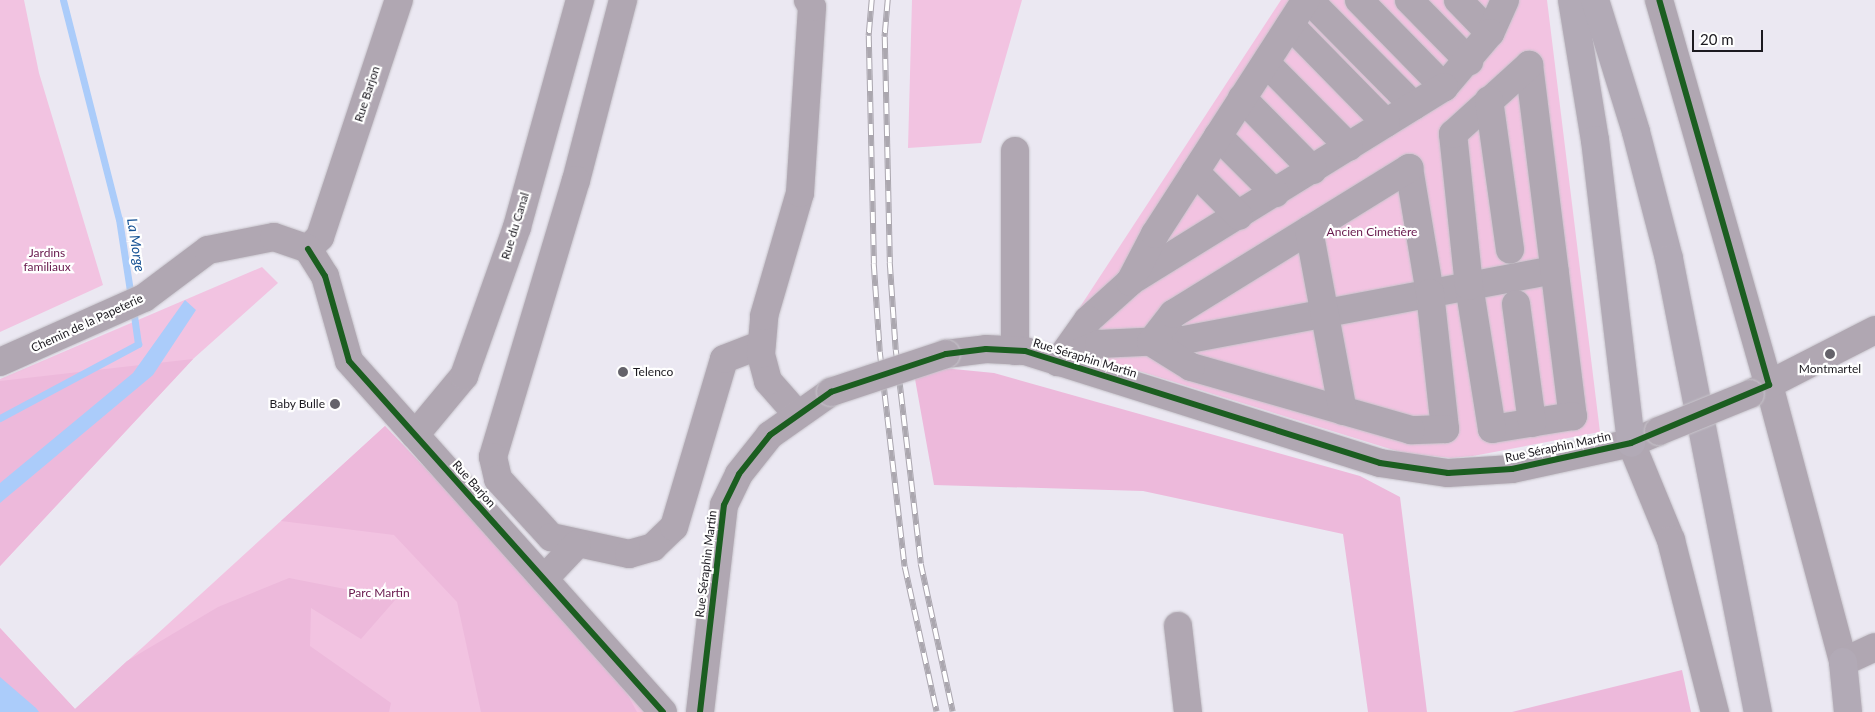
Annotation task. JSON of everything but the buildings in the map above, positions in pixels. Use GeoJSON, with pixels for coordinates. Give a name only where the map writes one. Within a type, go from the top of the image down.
{"type":"FeatureCollection","features":[{"type":"Feature","properties":{"kind":"main road"},"geometry":{"type":"LineString","coordinates":[[1572,0],[1578,20],[1596,140],[1631,443]]}},
{"type":"Feature","properties":{"kind":"main road"},"geometry":{"type":"LineString","coordinates":[[1595,0],[1636,132],[1669,259],[1758,712]]}},
{"type":"Feature","properties":{"kind":"main road"},"geometry":{"type":"LineString","coordinates":[[1614,0],[1653,127],[1687,255],[1776,712]]}},
{"type":"Feature","properties":{"kind":"main road"},"geometry":{"type":"LineString","coordinates":[[1842,662],[1848,712]]}},
{"type":"Feature","properties":{"kind":"street","name":"Rue Barjon"},"geometry":{"type":"LineString","coordinates":[[398,0],[320,236],[308,249],[325,276],[349,361],[663,712]]}},
{"type":"Feature","properties":{"kind":"street","name":"Rue du Canal"},"geometry":{"type":"LineString","coordinates":[[415,435],[464,376],[516,227],[580,0]]}},
{"type":"Feature","properties":{"kind":"street"},"geometry":{"type":"LineString","coordinates":[[623,0],[576,180],[493,456],[498,479],[520,507],[551,538],[629,554],[653,547],[674,528],[724,359],[761,345]]}},
{"type":"Feature","properties":{"kind":"street"},"geometry":{"type":"LineString","coordinates":[[797,414],[768,381],[761,345],[764,316],[800,193],[812,17],[812,7],[808,0]]}},
{"type":"Feature","properties":{"kind":"street"},"geometry":{"type":"LineString","coordinates":[[1130,282],[1170,209],[1308,0],[1414,106]]}},
{"type":"Feature","properties":{"kind":"street"},"geometry":{"type":"LineString","coordinates":[[1359,0],[1444,87]]}},
{"type":"Feature","properties":{"kind":"street"},"geometry":{"type":"LineString","coordinates":[[1409,0],[1469,61]]}},
{"type":"Feature","properties":{"kind":"street"},"geometry":{"type":"LineString","coordinates":[[1458,0],[1490,33]]}},
{"type":"Feature","properties":{"kind":"street"},"geometry":{"type":"LineString","coordinates":[[1058,362],[1088,320],[1130,282],[1201,240],[1444,87],[1469,61],[1490,33],[1505,0]]}},
{"type":"Feature","properties":{"kind":"street"},"geometry":{"type":"LineString","coordinates":[[1659,0],[1759,390],[1842,662],[1875,647]]}},
{"type":"Feature","properties":{"kind":"street"},"geometry":{"type":"LineString","coordinates":[[1290,26],[1386,124]]}},
{"type":"Feature","properties":{"kind":"street"},"geometry":{"type":"LineString","coordinates":[[1266,63],[1349,147]]}},
{"type":"Feature","properties":{"kind":"street"},"geometry":{"type":"LineString","coordinates":[[1529,65],[1573,416],[1492,429],[1469,286],[1453,134],[1489,100],[1529,65]]}},
{"type":"Feature","properties":{"kind":"street"},"geometry":{"type":"LineString","coordinates":[[1242,98],[1313,170]]}},
{"type":"Feature","properties":{"kind":"street"},"geometry":{"type":"LineString","coordinates":[[1489,100],[1510,250]]}},
{"type":"Feature","properties":{"kind":"street"},"geometry":{"type":"LineString","coordinates":[[1218,136],[1275,193]]}},
{"type":"Feature","properties":{"kind":"street"},"geometry":{"type":"LineString","coordinates":[[1015,151],[1015,351]]}},
{"type":"Feature","properties":{"kind":"street"},"geometry":{"type":"LineString","coordinates":[[1409,168],[1430,293],[1445,429],[1411,430],[1191,367],[1151,342],[1173,314],[1409,168]]}},
{"type":"Feature","properties":{"kind":"street"},"geometry":{"type":"LineString","coordinates":[[1195,172],[1239,216]]}},
{"type":"Feature","properties":{"kind":"street"},"geometry":{"type":"LineString","coordinates":[[1170,209],[1201,240]]}},
{"type":"Feature","properties":{"kind":"street"},"geometry":{"type":"LineString","coordinates":[[1309,230],[1344,411]]}},
{"type":"Feature","properties":{"kind":"street","name":"Chemin de la Papeterie"},"geometry":{"type":"LineString","coordinates":[[0,362],[144,298],[208,250],[274,237],[308,249]]}},
{"type":"Feature","properties":{"kind":"street"},"geometry":{"type":"LineString","coordinates":[[1058,362],[1099,344],[1184,340],[1554,270]]}},
{"type":"Feature","properties":{"kind":"street"},"geometry":{"type":"LineString","coordinates":[[1516,304],[1532,423]]}},
{"type":"Feature","properties":{"kind":"street","name":"Rue Séraphin Martin"},"geometry":{"type":"LineString","coordinates":[[700,712],[724,505],[738,474],[770,436],[797,414],[832,392],[946,354],[986,348],[1015,351],[1058,362],[1380,463],[1448,473],[1512,469],[1631,443],[1759,390],[1875,330]]}},
{"type":"Feature","properties":{"kind":"street"},"geometry":{"type":"LineString","coordinates":[[1631,443],[1671,540],[1715,712]]}},
{"type":"Feature","properties":{"kind":"street"},"geometry":{"type":"LineString","coordinates":[[544,579],[576,544]]}},
{"type":"Feature","properties":{"kind":"street"},"geometry":{"type":"LineString","coordinates":[[1178,626],[1188,712]]}},
{"type":"Feature","properties":{"kind":"green space","name":"Jardins familiaux"},"geometry":{"type":"Polygon","coordinates":[[[0,0],[24,0],[39,73],[103,285],[0,332],[0,0]]]}},
{"type":"Feature","properties":{"kind":"green space"},"geometry":{"type":"Polygon","coordinates":[[[912,0],[1022,0],[981,143],[908,148],[912,0]]]}},
{"type":"Feature","properties":{"kind":"green space","name":"Ancien Cimetière"},"geometry":{"type":"Polygon","coordinates":[[[1281,0],[1547,0],[1600,432],[1473,456],[1451,458],[1403,453],[1100,359],[1098,329],[1078,310],[1281,0]]]}},
{"type":"Feature","properties":{"kind":"green space"},"geometry":{"type":"Polygon","coordinates":[[[262,267],[278,283],[193,359],[0,566],[0,379],[262,267]]]}},
{"type":"Feature","properties":{"kind":"green space","name":"Parc Martin"},"geometry":{"type":"Polygon","coordinates":[[[385,426],[658,712],[0,712],[0,628],[75,709],[385,426]]]}},
{"type":"Feature","properties":{"kind":"shaded area"},"geometry":{"type":"Polygon","coordinates":[[[193,359],[0,566],[0,381],[193,359]]]}},
{"type":"Feature","properties":{"kind":"shaded area"},"geometry":{"type":"Polygon","coordinates":[[[943,368],[994,373],[1360,476],[1400,497],[1427,712],[1368,712],[1343,534],[1143,491],[934,485],[915,379],[943,368]]]}},
{"type":"Feature","properties":{"kind":"shaded area"},"geometry":{"type":"Polygon","coordinates":[[[385,426],[534,582],[626,692],[637,712],[481,712],[457,602],[394,535],[281,521],[385,426]]]}},
{"type":"Feature","properties":{"kind":"shaded area"},"geometry":{"type":"Polygon","coordinates":[[[289,578],[396,599],[361,639],[311,608],[310,646],[391,703],[389,712],[0,712],[0,628],[75,709],[127,661],[218,607],[289,578]]]}},
{"type":"Feature","properties":{"kind":"shaded area"},"geometry":{"type":"Polygon","coordinates":[[[1682,670],[1691,712],[1512,712],[1682,670]]]}},
{"type":"Feature","properties":{"kind":"water"},"geometry":{"type":"Polygon","coordinates":[[[185,300],[196,310],[153,375],[0,503],[0,483],[133,373],[185,300]]]}},
{"type":"Feature","properties":{"kind":"water"},"geometry":{"type":"Polygon","coordinates":[[[0,677],[36,708],[39,712],[0,712],[0,677]]]}},
{"type":"Feature","properties":{"kind":"waterway","name":"La Morge"},"geometry":{"type":"LineString","coordinates":[[63,0],[119,219],[131,297]]}},
{"type":"Feature","properties":{"kind":"waterway","name":"La Morge"},"geometry":{"type":"LineString","coordinates":[[0,418],[138,344],[133,310]]}},
{"type":"Feature","properties":{"kind":"railway"},"geometry":{"type":"LineString","coordinates":[[872,0],[869,36],[874,264],[880,352],[905,567],[937,712]]}},
{"type":"Feature","properties":{"kind":"railway"},"geometry":{"type":"LineString","coordinates":[[888,0],[885,37],[890,263],[896,350],[921,564],[953,712]]}},
{"type":"Feature","properties":{"kind":"cycle path"},"geometry":{"type":"LineString","coordinates":[[700,712],[724,505],[739,474],[770,435],[831,392],[946,354],[986,349],[1025,351],[1380,463],[1448,473],[1512,469],[1631,443],[1769,385],[1659,0]]}},
{"type":"Feature","properties":{"kind":"cycle path"},"geometry":{"type":"LineString","coordinates":[[308,249],[325,276],[349,361],[663,712]]}},
{"type":"Feature","properties":{"kind":"place","name":"Montmartel"},"geometry":{"type":"Point","coordinates":[1830,354]}},
{"type":"Feature","properties":{"kind":"place","name":"Telenco"},"geometry":{"type":"Point","coordinates":[623,372]}},
{"type":"Feature","properties":{"kind":"place","name":"Baby Bulle"},"geometry":{"type":"Point","coordinates":[335,404]}}]}
